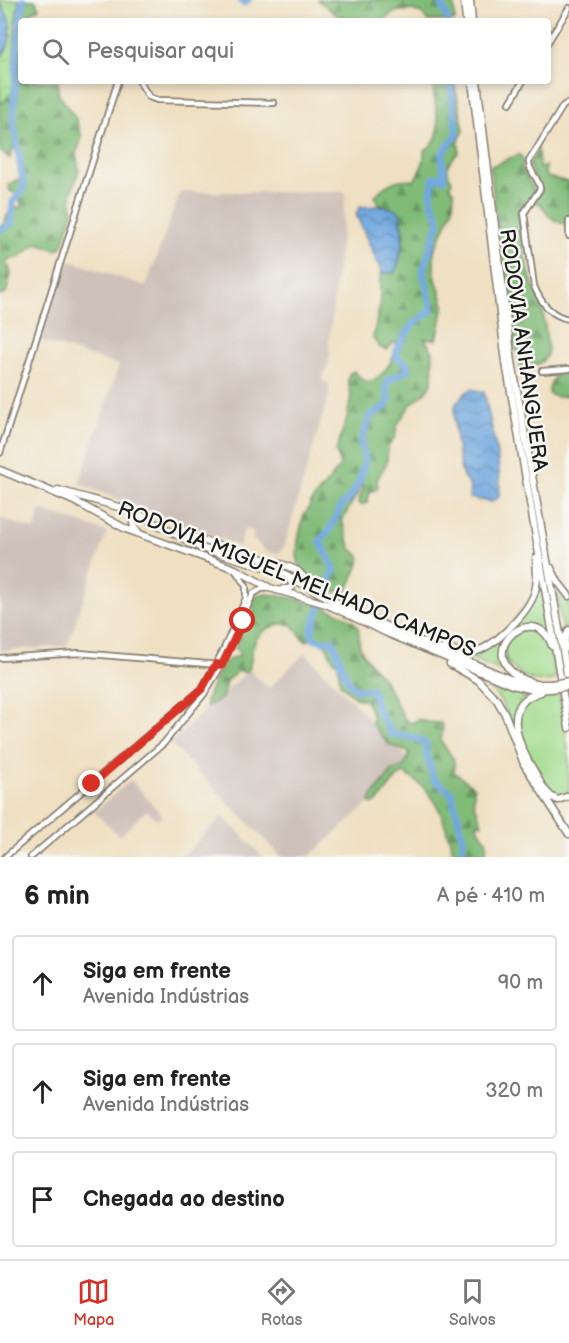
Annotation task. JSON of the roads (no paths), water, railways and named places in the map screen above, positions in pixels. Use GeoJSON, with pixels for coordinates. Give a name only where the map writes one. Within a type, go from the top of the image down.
{"type":"FeatureCollection","features":[{"type":"Feature","properties":{"kind":"highway"},"geometry":{"type":"LineString","coordinates":[[464,0],[466,18]]}},
{"type":"Feature","properties":{"kind":"highway"},"geometry":{"type":"LineString","coordinates":[[470,0],[472,18]]}},
{"type":"Feature","properties":{"kind":"highway","name":"RODOVIA ANHANGUERA"},"geometry":{"type":"LineString","coordinates":[[472,84],[506,363],[569,686]]}},
{"type":"Feature","properties":{"kind":"highway","name":"RODOVIA ANHANGUERA"},"geometry":{"type":"LineString","coordinates":[[477,84],[512,362],[569,728]]}},
{"type":"Feature","properties":{"kind":"highway","name":"RODOVIA MIGUEL MELHADO CAMPOS"},"geometry":{"type":"LineString","coordinates":[[0,470],[88,507],[126,529],[234,569],[270,588],[335,604]]}},
{"type":"Feature","properties":{"kind":"highway","name":"RODOVIA MIGUEL MELHADO CAMPOS"},"geometry":{"type":"LineString","coordinates":[[34,483],[124,508],[153,521],[165,530],[201,548],[287,574],[315,589],[366,624],[418,643],[512,685],[547,687]]}},
{"type":"Feature","properties":{"kind":"highway"},"geometry":{"type":"LineString","coordinates":[[140,534],[134,528],[135,519],[153,521]]}},
{"type":"Feature","properties":{"kind":"highway"},"geometry":{"type":"LineString","coordinates":[[537,529],[551,569],[569,596]]}},
{"type":"Feature","properties":{"kind":"highway"},"geometry":{"type":"LineString","coordinates":[[418,643],[467,652],[484,648],[498,638],[526,609],[535,593],[537,529]]}},
{"type":"Feature","properties":{"kind":"highway"},"geometry":{"type":"LineString","coordinates":[[165,530],[287,566],[298,571],[315,589]]}},
{"type":"Feature","properties":{"kind":"highway"},"geometry":{"type":"LineString","coordinates":[[270,588],[290,588],[293,583],[287,574]]}},
{"type":"Feature","properties":{"kind":"highway"},"geometry":{"type":"LineString","coordinates":[[558,669],[550,641],[541,631],[528,627],[522,628],[506,640],[503,652],[508,668],[521,678],[547,687],[569,686]]}},
{"type":"Feature","properties":{"kind":"highway"},"geometry":{"type":"LineString","coordinates":[[565,665],[565,639],[569,630]]}},
{"type":"Feature","properties":{"kind":"highway"},"geometry":{"type":"LineString","coordinates":[[418,643],[471,675],[490,692],[503,711],[524,764],[569,834]]}},
{"type":"Feature","properties":{"kind":"highway"},"geometry":{"type":"LineString","coordinates":[[569,681],[532,694],[520,704],[516,716],[517,732],[527,759],[549,795],[558,800],[569,796]]}},
{"type":"Feature","properties":{"kind":"street"},"geometry":{"type":"LineString","coordinates":[[551,38],[567,17],[569,8]]}},
{"type":"Feature","properties":{"kind":"street"},"geometry":{"type":"LineString","coordinates":[[0,453],[117,84]]}},
{"type":"Feature","properties":{"kind":"street"},"geometry":{"type":"LineString","coordinates":[[141,84],[149,96],[157,100],[274,103]]}},
{"type":"Feature","properties":{"kind":"street"},"geometry":{"type":"LineString","coordinates":[[510,103],[521,84]]}},
{"type":"Feature","properties":{"kind":"street"},"geometry":{"type":"LineString","coordinates":[[569,102],[563,106],[529,161],[530,168],[540,183],[540,189],[524,213],[537,294],[555,314],[569,319]]}},
{"type":"Feature","properties":{"kind":"street"},"geometry":{"type":"LineString","coordinates":[[569,221],[569,236]]}},
{"type":"Feature","properties":{"kind":"street"},"geometry":{"type":"LineString","coordinates":[[542,371],[569,369]]}},
{"type":"Feature","properties":{"kind":"street"},"geometry":{"type":"LineString","coordinates":[[5,857],[202,689],[219,665],[247,595],[246,586],[234,569]]}},
{"type":"Feature","properties":{"kind":"street"},"geometry":{"type":"LineString","coordinates":[[31,857],[164,742],[204,694],[253,594],[261,588],[270,588]]}},
{"type":"Feature","properties":{"kind":"street"},"geometry":{"type":"LineString","coordinates":[[0,658],[79,653],[219,665]]}},
{"type":"Feature","properties":{"kind":"water"},"geometry":{"type":"Polygon","coordinates":[[[0,2],[8,18],[10,30],[8,46],[0,57],[0,2]]]}},
{"type":"Feature","properties":{"kind":"water"},"geometry":{"type":"Polygon","coordinates":[[[381,206],[395,209],[400,213],[403,240],[394,273],[382,273],[356,214],[360,207],[381,206]]]}},
{"type":"Feature","properties":{"kind":"water"},"geometry":{"type":"Polygon","coordinates":[[[471,389],[484,392],[495,444],[500,485],[499,497],[491,502],[469,498],[470,486],[464,478],[458,454],[455,407],[459,399],[471,389]]]}},
{"type":"Feature","properties":{"kind":"waterway"},"geometry":{"type":"LineString","coordinates":[[21,18],[23,0]]}},
{"type":"Feature","properties":{"kind":"waterway"},"geometry":{"type":"LineString","coordinates":[[240,0],[244,3],[248,0]]}},
{"type":"Feature","properties":{"kind":"waterway"},"geometry":{"type":"LineString","coordinates":[[440,0],[447,18]]}},
{"type":"Feature","properties":{"kind":"waterway"},"geometry":{"type":"LineString","coordinates":[[0,230],[11,224],[13,202],[24,188],[13,119],[18,41]]}},
{"type":"Feature","properties":{"kind":"waterway"},"geometry":{"type":"LineString","coordinates":[[450,84],[457,134],[442,154],[444,179],[434,177],[431,192],[432,203],[439,221],[423,271],[432,310],[413,324],[397,348],[396,356],[407,365],[408,370],[388,380],[386,388],[389,400],[385,407],[370,416],[361,441],[365,460],[359,482],[349,499],[341,506],[329,531],[320,541],[334,569],[311,631],[313,638],[325,642],[332,640],[345,675],[352,686],[360,690],[372,689],[378,711],[392,734],[415,738],[426,745],[426,754],[434,780],[451,792],[463,836],[462,857]]}}]}
